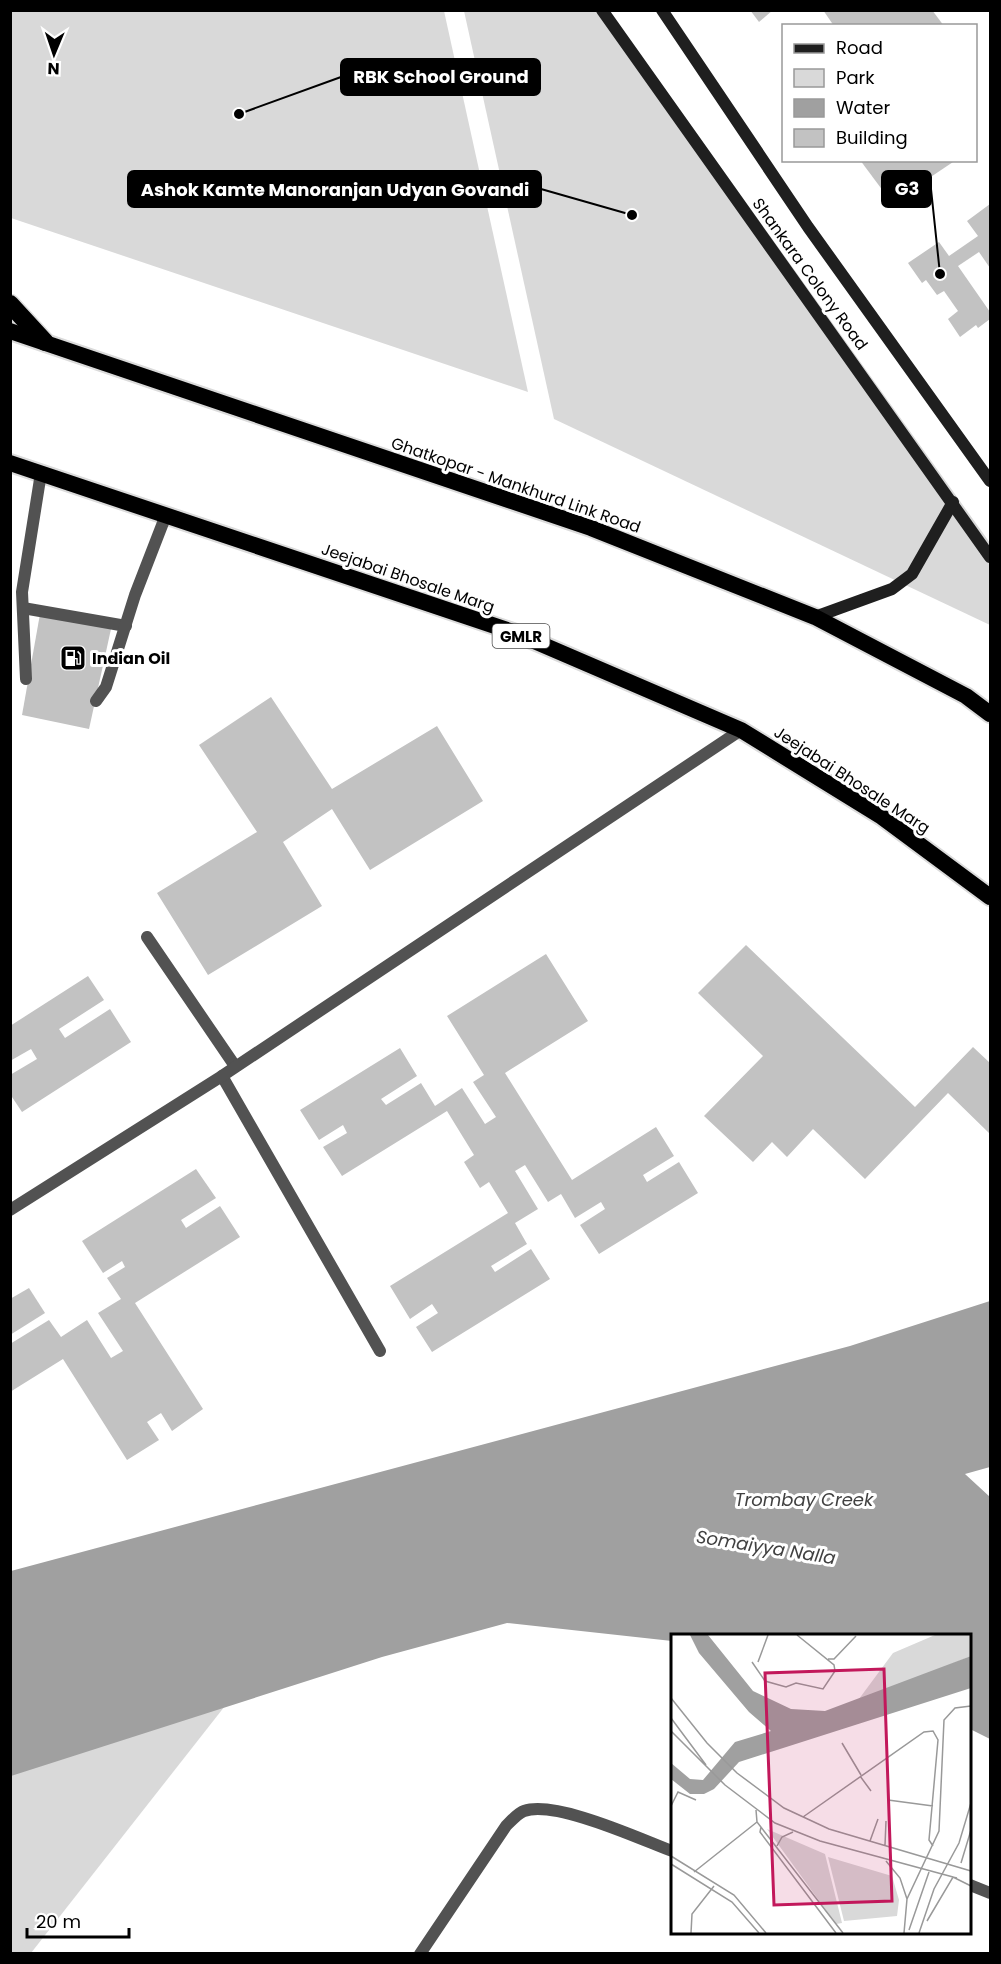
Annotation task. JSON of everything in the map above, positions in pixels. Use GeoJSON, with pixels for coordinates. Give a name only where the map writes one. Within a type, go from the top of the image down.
{"type":"FeatureCollection","features":[{"type":"Feature","properties":{"kind":"highway"},"geometry":{"type":"LineString","coordinates":[[10,304],[45,342]]}},
{"type":"Feature","properties":{"kind":"highway","name":"Ghatkopar - Mankhurd Link Road"},"geometry":{"type":"LineString","coordinates":[[10,332],[591,528],[815,617],[966,696],[990,714]]}},
{"type":"Feature","properties":{"kind":"highway","name":"Jeejabai Bhosale Marg"},"geometry":{"type":"LineString","coordinates":[[10,463],[513,632],[741,730],[882,817],[990,897]]}},
{"type":"Feature","properties":{"kind":"main road","name":"Shankara Colony Road"},"geometry":{"type":"LineString","coordinates":[[602,10],[990,557]]}},
{"type":"Feature","properties":{"kind":"main road","name":"Shankara Colony Road"},"geometry":{"type":"LineString","coordinates":[[662,10],[808,227],[990,481]]}},
{"type":"Feature","properties":{"kind":"main road"},"geometry":{"type":"LineString","coordinates":[[815,617],[892,589],[912,574],[953,502]]}},
{"type":"Feature","properties":{"kind":"street"},"geometry":{"type":"LineString","coordinates":[[26,679],[22,592],[41,473]]}},
{"type":"Feature","properties":{"kind":"street"},"geometry":{"type":"LineString","coordinates":[[96,701],[106,687],[135,595],[166,515]]}},
{"type":"Feature","properties":{"kind":"street"},"geometry":{"type":"LineString","coordinates":[[23,608],[126,626]]}},
{"type":"Feature","properties":{"kind":"street"},"geometry":{"type":"LineString","coordinates":[[10,1210],[222,1076],[741,730]]}},
{"type":"Feature","properties":{"kind":"street"},"geometry":{"type":"LineString","coordinates":[[147,937],[235,1066]]}},
{"type":"Feature","properties":{"kind":"street"},"geometry":{"type":"LineString","coordinates":[[222,1076],[380,1351]]}},
{"type":"Feature","properties":{"kind":"street"},"geometry":{"type":"LineString","coordinates":[[420,1953],[506,1826],[523,1810],[553,1809],[608,1826],[671,1851]]}},
{"type":"Feature","properties":{"kind":"street"},"geometry":{"type":"LineString","coordinates":[[971,1886],[990,1893]]}},
{"type":"Feature","properties":{"kind":"green space"},"geometry":{"type":"Polygon","coordinates":[[[11,10],[444,11],[528,392],[11,218],[11,10]]]}},
{"type":"Feature","properties":{"kind":"green space"},"geometry":{"type":"Polygon","coordinates":[[[464,11],[609,11],[990,543],[990,625],[554,419],[464,11]]]}},
{"type":"Feature","properties":{"kind":"green space"},"geometry":{"type":"Polygon","coordinates":[[[243,1683],[31,1953],[11,1954],[11,1774],[243,1683]]]}},
{"type":"Feature","properties":{"kind":"water","name":"Trombay Creek"},"geometry":{"type":"Polygon","coordinates":[[[990,1301],[990,1467],[965,1474],[990,1497],[990,1739],[971,1730],[971,1634],[671,1634],[671,1641],[507,1623],[382,1657],[11,1776],[11,1571],[850,1346],[990,1301]]]}},
{"type":"Feature","properties":{"kind":"building"},"geometry":{"type":"Polygon","coordinates":[[[750,10],[773,10],[759,22],[750,10]]]}},
{"type":"Feature","properties":{"kind":"building"},"geometry":{"type":"Polygon","coordinates":[[[823,10],[932,10],[942,24],[833,24],[823,10]]]}},
{"type":"Feature","properties":{"kind":"building"},"geometry":{"type":"Polygon","coordinates":[[[861,162],[953,162],[892,203],[861,162]]]}},
{"type":"Feature","properties":{"kind":"building"},"geometry":{"type":"Polygon","coordinates":[[[990,204],[990,268],[979,252],[958,266],[990,312],[990,319],[978,328],[976,325],[960,337],[948,319],[958,311],[944,291],[937,295],[926,280],[922,283],[908,263],[939,242],[949,256],[978,236],[967,221],[990,204]]]}},
{"type":"Feature","properties":{"kind":"building"},"geometry":{"type":"Polygon","coordinates":[[[40,614],[111,629],[89,729],[22,715],[40,614]]]}},
{"type":"Feature","properties":{"kind":"building"},"geometry":{"type":"Polygon","coordinates":[[[271,697],[332,789],[437,726],[483,801],[370,870],[332,809],[283,842],[322,906],[208,975],[157,893],[257,832],[199,745],[271,697]]]}},
{"type":"Feature","properties":{"kind":"building"},"geometry":{"type":"Polygon","coordinates":[[[746,945],[915,1107],[973,1047],[990,1063],[990,1134],[948,1093],[865,1179],[813,1129],[787,1157],[772,1142],[753,1162],[704,1116],[763,1056],[698,993],[746,945]]]}},
{"type":"Feature","properties":{"kind":"building"},"geometry":{"type":"Polygon","coordinates":[[[546,954],[588,1021],[505,1073],[572,1180],[656,1127],[674,1156],[643,1175],[647,1182],[679,1162],[698,1193],[599,1254],[580,1225],[605,1209],[601,1202],[575,1218],[561,1194],[548,1202],[525,1165],[515,1171],[538,1209],[515,1223],[527,1244],[491,1266],[495,1272],[531,1249],[550,1279],[432,1352],[416,1327],[438,1313],[432,1304],[410,1319],[390,1286],[508,1213],[489,1182],[480,1188],[464,1162],[474,1155],[447,1111],[342,1176],[323,1147],[347,1133],[343,1125],[319,1140],[300,1110],[400,1048],[417,1076],[381,1099],[386,1105],[421,1083],[435,1106],[462,1088],[485,1124],[496,1117],[473,1082],[484,1075],[447,1016],[546,954]]]}},
{"type":"Feature","properties":{"kind":"building"},"geometry":{"type":"Polygon","coordinates":[[[88,976],[104,1000],[59,1029],[65,1038],[110,1009],[131,1042],[22,1112],[10,1094],[10,1075],[37,1059],[31,1049],[10,1061],[10,1026],[88,976]]]}},
{"type":"Feature","properties":{"kind":"building"},"geometry":{"type":"Polygon","coordinates":[[[196,1169],[216,1198],[181,1220],[186,1228],[220,1206],[240,1237],[135,1303],[203,1409],[172,1431],[161,1413],[147,1422],[159,1440],[127,1460],[63,1359],[10,1392],[10,1344],[49,1320],[61,1337],[87,1320],[111,1358],[123,1351],[98,1313],[121,1299],[107,1278],[125,1267],[122,1261],[103,1273],[82,1241],[196,1169]]]}},
{"type":"Feature","properties":{"kind":"building"},"geometry":{"type":"Polygon","coordinates":[[[29,1288],[45,1313],[10,1335],[10,1299],[29,1288]]]}},
{"type":"Feature","properties":{"kind":"place","name":"RBK School Ground"},"geometry":{"type":"Point","coordinates":[239,114]}},
{"type":"Feature","properties":{"kind":"place","name":"Ashok Kamte Manoranjan Udyan Govandi"},"geometry":{"type":"Point","coordinates":[632,215]}},
{"type":"Feature","properties":{"kind":"place","name":"G3"},"geometry":{"type":"Point","coordinates":[940,274]}},
{"type":"Feature","properties":{"kind":"place","name":"Indian Oil"},"geometry":{"type":"Point","coordinates":[73,658]}},
{"type":"Feature","properties":{"kind":"water label","name":"Somaiyya Nalla"},"geometry":{"type":"Point","coordinates":[766,1547]}}]}
